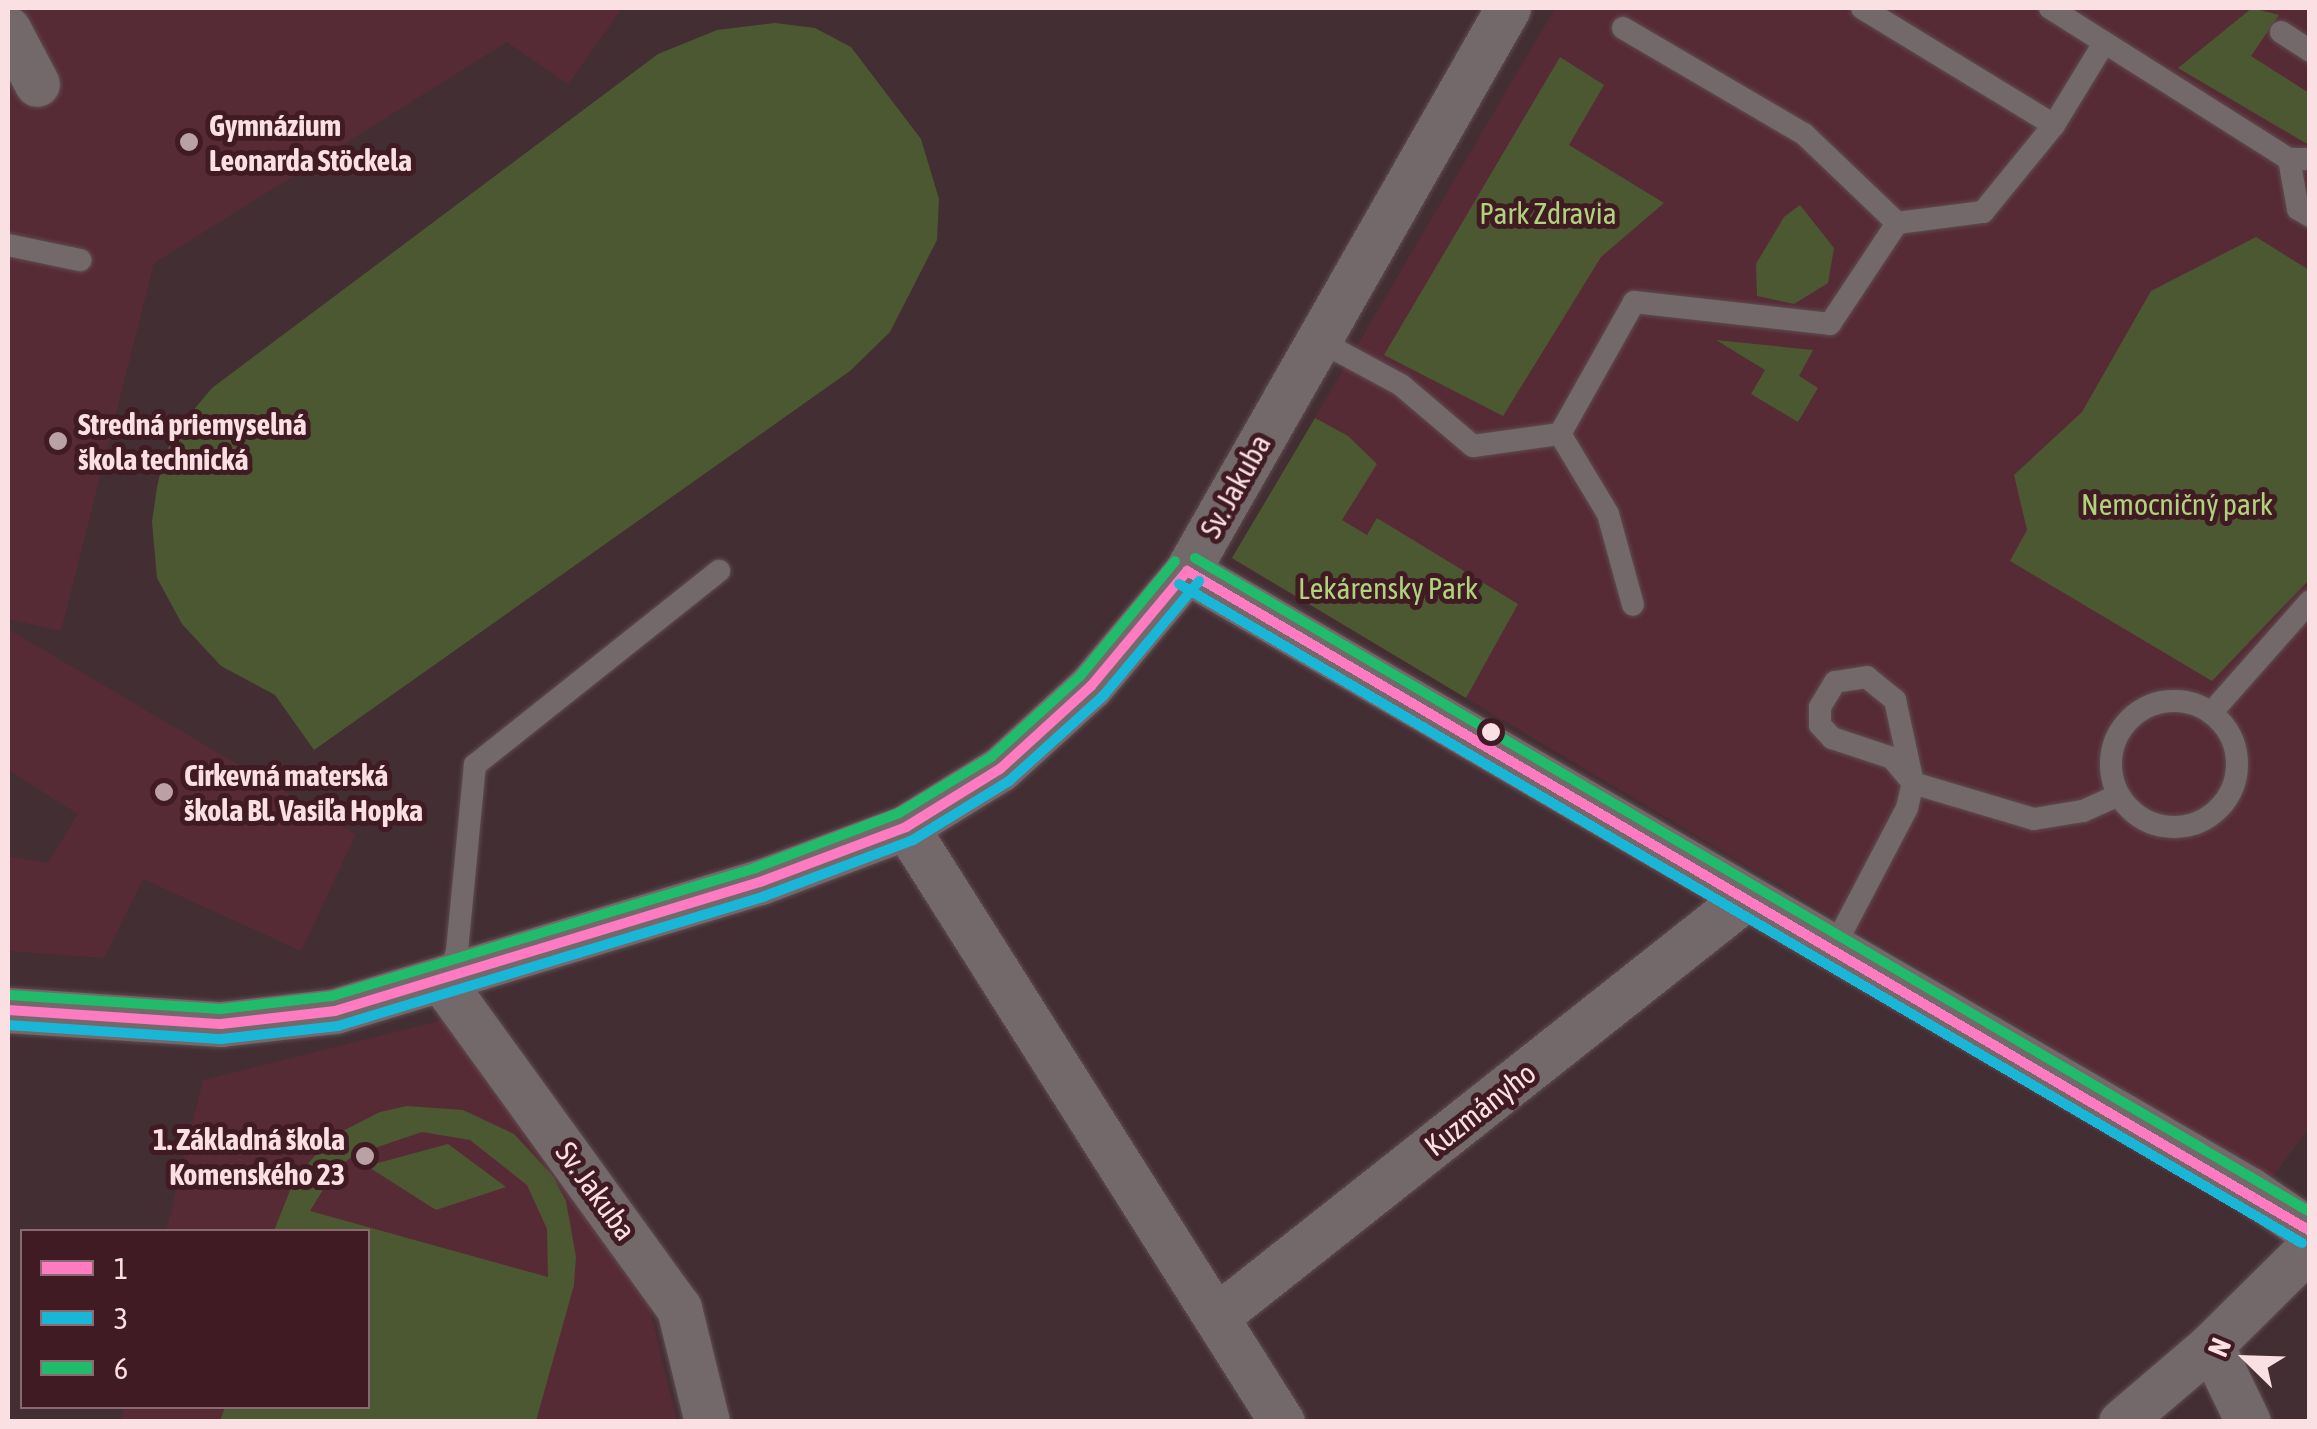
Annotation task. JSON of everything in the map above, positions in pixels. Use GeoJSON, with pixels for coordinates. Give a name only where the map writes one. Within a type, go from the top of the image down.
{"type":"FeatureCollection","features":[{"type":"Feature","properties":{"kind":"street","name":"Sv. Jakuba"},"geometry":{"type":"LineString","coordinates":[[8,1010],[221,1024],[335,1011],[760,882],[906,827],[1000,769],[1092,686],[1186,571],[1508,8]]}},
{"type":"Feature","properties":{"kind":"street"},"geometry":{"type":"LineString","coordinates":[[8,29],[38,84]]}},
{"type":"Feature","properties":{"kind":"street"},"geometry":{"type":"LineString","coordinates":[[1186,571],[1743,900],[2234,1180],[2310,1231]]}},
{"type":"Feature","properties":{"kind":"street"},"geometry":{"type":"LineString","coordinates":[[906,827],[1282,1422]]}},
{"type":"Feature","properties":{"kind":"street","name":"Kuzmányho"},"geometry":{"type":"LineString","coordinates":[[1216,1316],[1743,900]]}},
{"type":"Feature","properties":{"kind":"street","name":"Sv. Jakuba"},"geometry":{"type":"LineString","coordinates":[[445,980],[679,1308],[707,1422]]}},
{"type":"Feature","properties":{"kind":"street"},"geometry":{"type":"LineString","coordinates":[[2121,1422],[2211,1345],[2310,1247]]}},
{"type":"Feature","properties":{"kind":"street"},"geometry":{"type":"LineString","coordinates":[[2211,1345],[2248,1422]]}},
{"type":"Feature","properties":{"kind":"lane"},"geometry":{"type":"LineString","coordinates":[[1862,8],[2054,124]]}},
{"type":"Feature","properties":{"kind":"lane"},"geometry":{"type":"LineString","coordinates":[[2050,8],[2080,15],[2104,43],[2299,159],[2298,210],[2310,216]]}},
{"type":"Feature","properties":{"kind":"lane"},"geometry":{"type":"LineString","coordinates":[[1623,28],[1804,134],[1898,223]]}},
{"type":"Feature","properties":{"kind":"lane"},"geometry":{"type":"LineString","coordinates":[[2281,32],[2310,51]]}},
{"type":"Feature","properties":{"kind":"lane"},"geometry":{"type":"LineString","coordinates":[[1560,434],[1634,302],[1830,324],[1898,223],[1983,212],[2054,124],[2104,43]]}},
{"type":"Feature","properties":{"kind":"lane"},"geometry":{"type":"LineString","coordinates":[[8,245],[80,260]]}},
{"type":"Feature","properties":{"kind":"lane"},"geometry":{"type":"LineString","coordinates":[[1316,339],[1402,385],[1472,446],[1560,434]]}},
{"type":"Feature","properties":{"kind":"lane"},"geometry":{"type":"LineString","coordinates":[[1560,434],[1608,514],[1633,606]]}},
{"type":"Feature","properties":{"kind":"lane"},"geometry":{"type":"LineString","coordinates":[[445,980],[457,951],[475,765],[718,571]]}},
{"type":"Feature","properties":{"kind":"lane"},"geometry":{"type":"LineString","coordinates":[[2212,713],[2310,601]]}},
{"type":"Feature","properties":{"kind":"lane"},"geometry":{"type":"LineString","coordinates":[[1832,951],[1907,808],[1913,783],[1896,700],[1868,678],[1835,682],[1820,707],[1820,725],[1832,738],[1892,758],[1913,783],[2034,819],[2083,812],[2119,795]]}},
{"type":"Feature","properties":{"kind":"lane"},"geometry":{"type":"LineString","coordinates":[[2172,701],[2212,713],[2226,728],[2238,767],[2223,804],[2198,822],[2168,827],[2148,822],[2119,795],[2112,753],[2132,717],[2172,701]]}},
{"type":"Feature","properties":{"kind":"shaded area","name":"Gymnázium Leonarda Stöckela"},"geometry":{"type":"Polygon","coordinates":[[[8,8],[622,8],[568,84],[507,42],[154,263],[61,631],[8,619],[8,8]]]}},
{"type":"Feature","properties":{"kind":"shaded area"},"geometry":{"type":"Polygon","coordinates":[[[1555,8],[2309,8],[2309,1127],[2272,1178],[1232,559],[1555,8]]]}},
{"type":"Feature","properties":{"kind":"shaded area","name":"Cirkevná materská škola Bl. Vasiľa Hopka"},"geometry":{"type":"Polygon","coordinates":[[[8,629],[356,834],[301,951],[143,879],[104,958],[8,951],[8,856],[48,863],[78,814],[8,770],[8,629]]]}},
{"type":"Feature","properties":{"kind":"shaded area","name":"1. Základná škola Komenského 23"},"geometry":{"type":"Polygon","coordinates":[[[443,1020],[644,1285],[677,1421],[120,1422],[123,1409],[370,1409],[370,1229],[166,1229],[203,1080],[443,1020]]]}},
{"type":"Feature","properties":{"kind":"green space"},"geometry":{"type":"Polygon","coordinates":[[[2252,8],[2279,15],[2251,56],[2309,93],[2309,145],[2178,68],[2252,8]]]}},
{"type":"Feature","properties":{"kind":"green space"},"geometry":{"type":"Polygon","coordinates":[[[775,23],[815,28],[851,47],[921,139],[939,199],[937,240],[890,332],[850,371],[314,750],[275,695],[221,666],[182,624],[157,578],[152,522],[157,487],[165,453],[186,419],[212,388],[658,54],[717,30],[775,23]]]}},
{"type":"Feature","properties":{"kind":"green space","name":"Park Zdravia"},"geometry":{"type":"Polygon","coordinates":[[[1560,57],[1604,85],[1569,145],[1664,203],[1601,257],[1503,416],[1384,355],[1560,57]]]}},
{"type":"Feature","properties":{"kind":"green space"},"geometry":{"type":"Polygon","coordinates":[[[1800,205],[1834,248],[1828,283],[1794,304],[1757,296],[1756,264],[1784,217],[1800,205]]]}},
{"type":"Feature","properties":{"kind":"green space","name":"Nemocničný park"},"geometry":{"type":"Polygon","coordinates":[[[2256,237],[2309,270],[2309,580],[2212,681],[2010,561],[2027,530],[2014,475],[2082,412],[2151,291],[2256,237]]]}},
{"type":"Feature","properties":{"kind":"green space"},"geometry":{"type":"Polygon","coordinates":[[[1716,340],[1813,350],[1799,376],[1818,388],[1798,422],[1751,394],[1765,370],[1716,340]]]}},
{"type":"Feature","properties":{"kind":"green space","name":"Lekárensky Park"},"geometry":{"type":"Polygon","coordinates":[[[1315,418],[1348,436],[1377,464],[1342,520],[1367,535],[1377,518],[1518,604],[1466,698],[1232,558],[1315,418]]]}},
{"type":"Feature","properties":{"kind":"green space"},"geometry":{"type":"Polygon","coordinates":[[[407,1106],[463,1110],[514,1134],[553,1176],[566,1201],[576,1257],[574,1285],[536,1421],[220,1421],[224,1409],[370,1409],[370,1229],[275,1229],[294,1180],[331,1137],[380,1112],[407,1106]],[[422,1132],[354,1155],[335,1170],[310,1211],[548,1277],[547,1229],[527,1185],[470,1140],[422,1132]]]}},
{"type":"Feature","properties":{"kind":"green space"},"geometry":{"type":"Polygon","coordinates":[[[448,1144],[506,1187],[436,1210],[367,1166],[448,1144]]]}},
{"type":"Feature","properties":{"kind":"transit line","name":"6"},"geometry":{"type":"LineString","coordinates":[[1195,558],[2310,1212]]}},
{"type":"Feature","properties":{"kind":"transit line","name":"6"},"geometry":{"type":"LineString","coordinates":[[9,995],[221,1009],[332,996],[755,868],[899,813],[991,757],[1080,676],[1175,561]]}},
{"type":"Feature","properties":{"kind":"transit line","name":"1"},"geometry":{"type":"LineString","coordinates":[[1187,571],[2310,1231]]}},
{"type":"Feature","properties":{"kind":"transit line","name":"1"},"geometry":{"type":"LineString","coordinates":[[8,1010],[221,1024],[335,1011],[760,882],[906,827],[1000,769],[1091,686],[1187,571]]}},
{"type":"Feature","properties":{"kind":"transit line","name":"3"},"geometry":{"type":"LineString","coordinates":[[8,1025],[221,1039],[338,1026],[765,896],[913,840],[1009,781],[1103,696],[1199,581]]}},
{"type":"Feature","properties":{"kind":"transit line","name":"3"},"geometry":{"type":"LineString","coordinates":[[1179,584],[2302,1243]]}},
{"type":"Feature","properties":{"kind":"place","name":"Gymnázium Leonarda Stöckela"},"geometry":{"type":"Point","coordinates":[189,142]}},
{"type":"Feature","properties":{"kind":"place","name":"Stredná priemyselná škola technická"},"geometry":{"type":"Point","coordinates":[58,441]}},
{"type":"Feature","properties":{"kind":"place","name":"Cirkevná materská škola Bl. Vasiľa Hopka"},"geometry":{"type":"Point","coordinates":[164,792]}},
{"type":"Feature","properties":{"kind":"place","name":"1. Základná škola Komenského 23"},"geometry":{"type":"Point","coordinates":[365,1156]}}]}
